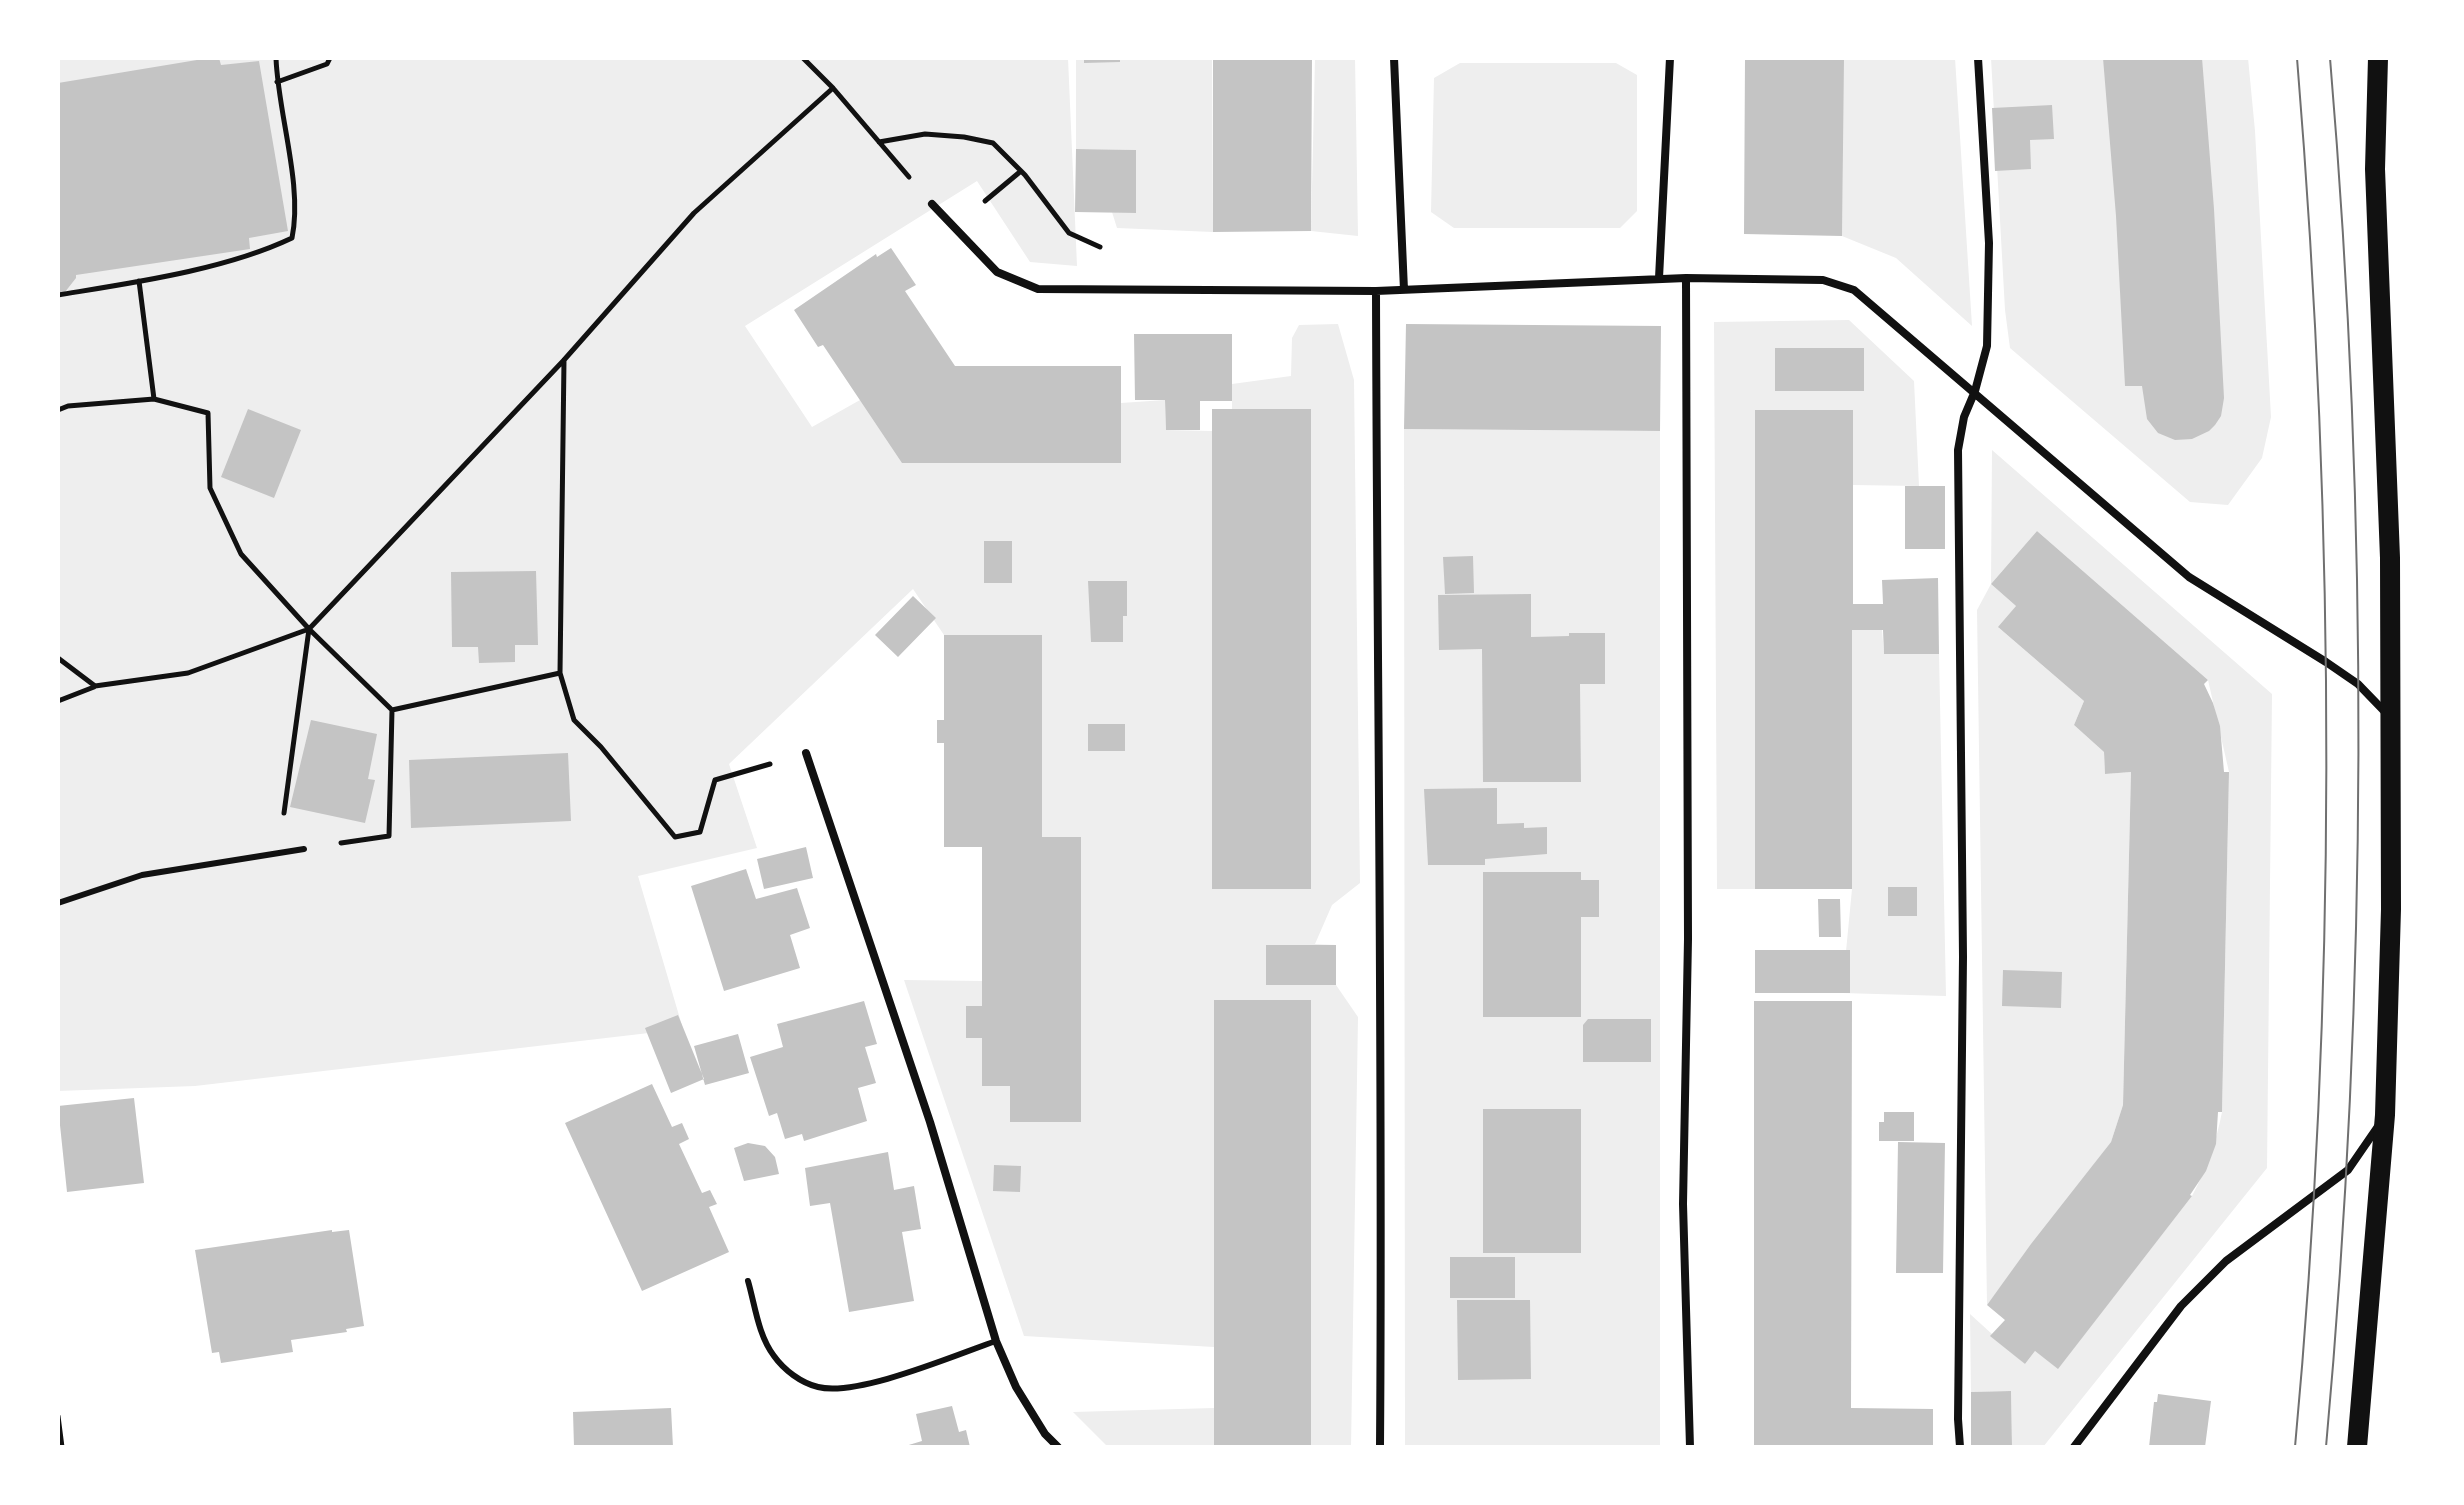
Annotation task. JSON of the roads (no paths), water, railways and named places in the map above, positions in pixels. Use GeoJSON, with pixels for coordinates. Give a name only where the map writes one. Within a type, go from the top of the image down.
{"type":"FeatureCollection","features":[{"type":"Feature","properties":{"kind":"main road"},"geometry":{"type":"LineString","coordinates":[[2357,1447],[2385,1115],[2392,720],[2390,558],[2375,169],[2378,58]]}},
{"type":"Feature","properties":{"kind":"street"},"geometry":{"type":"LineString","coordinates":[[1394,58],[1404,290]]}},
{"type":"Feature","properties":{"kind":"street"},"geometry":{"type":"LineString","coordinates":[[1659,278],[1670,58]]}},
{"type":"Feature","properties":{"kind":"street"},"geometry":{"type":"LineString","coordinates":[[1960,1447],[1963,957],[1958,450],[1964,417],[1975,391],[1987,346],[1989,243],[1978,58]]}},
{"type":"Feature","properties":{"kind":"street"},"geometry":{"type":"LineString","coordinates":[[932,204],[997,272],[1038,289],[1376,291],[1686,278],[1823,280],[1854,290],[2189,577],[2358,684],[2392,720]]}},
{"type":"Feature","properties":{"kind":"street"},"geometry":{"type":"LineString","coordinates":[[1686,278],[1688,939],[1683,1204],[1690,1447]]}},
{"type":"Feature","properties":{"kind":"street"},"geometry":{"type":"LineString","coordinates":[[1376,291],[1382,1167],[1380,1447]]}},
{"type":"Feature","properties":{"kind":"street"},"geometry":{"type":"LineString","coordinates":[[806,753],[930,1122],[996,1341],[1016,1387],[1045,1434],[1058,1447]]}},
{"type":"Feature","properties":{"kind":"street"},"geometry":{"type":"LineString","coordinates":[[2074,1447],[2181,1306],[2226,1261],[2348,1170],[2385,1115]]}},
{"type":"Feature","properties":{"kind":"lane"},"geometry":{"type":"LineString","coordinates":[[58,903],[142,875],[304,849]]}},
{"type":"Feature","properties":{"kind":"lane"},"geometry":{"type":"LineString","coordinates":[[748,1281],[763,1336],[774,1357],[794,1377],[819,1388],[845,1388],[879,1380],[996,1341]]}},
{"type":"Feature","properties":{"kind":"tram line"},"geometry":{"type":"LineString","coordinates":[[2295,1447],[2319,1100],[2325,926],[2326,752],[2319,405],[2297,58]]}},
{"type":"Feature","properties":{"kind":"tram line"},"geometry":{"type":"LineString","coordinates":[[2326,1447],[2350,1100],[2358,752],[2352,405],[2330,58]]}}]}
